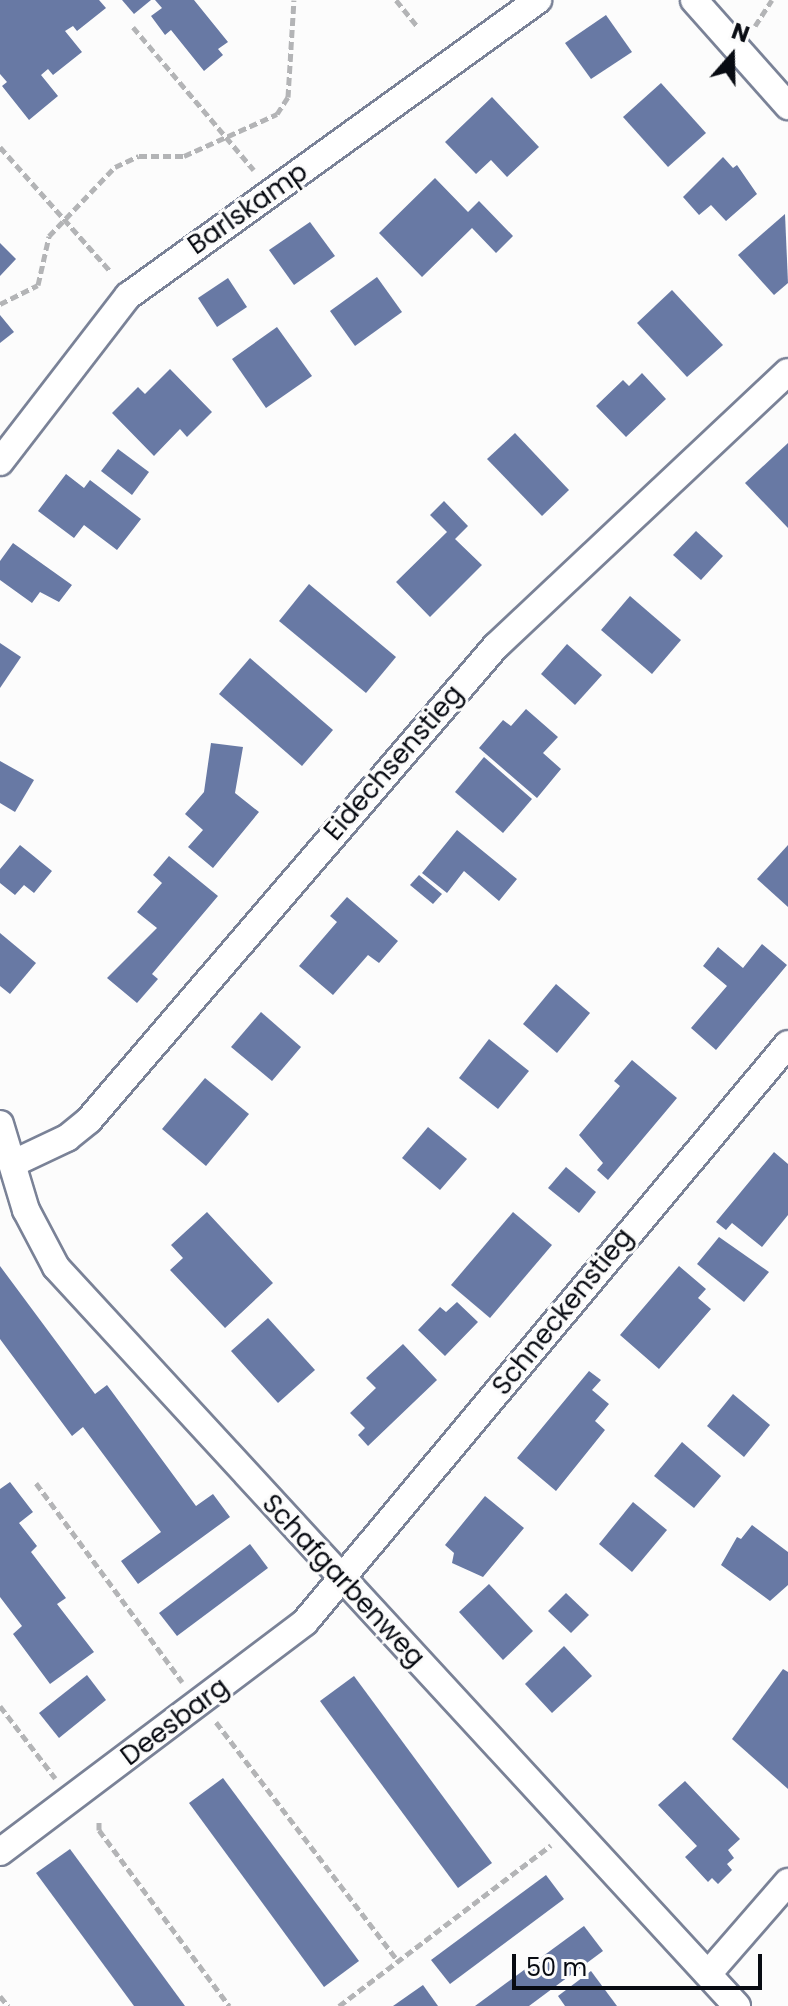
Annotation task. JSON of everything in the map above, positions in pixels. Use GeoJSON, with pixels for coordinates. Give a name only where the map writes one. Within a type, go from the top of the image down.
{"type":"FeatureCollection","features":[{"type":"Feature","properties":{"kind":"street","name":"Barlskamp"},"geometry":{"type":"LineString","coordinates":[[0,462],[128,296],[538,0]]}},
{"type":"Feature","properties":{"kind":"street"},"geometry":{"type":"LineString","coordinates":[[694,0],[788,106]]}},
{"type":"Feature","properties":{"kind":"street","name":"Eidechsenstieg"},"geometry":{"type":"LineString","coordinates":[[14,1163],[67,1138],[89,1120],[496,646],[788,372]]}},
{"type":"Feature","properties":{"kind":"street","name":"Schneckenstieg"},"geometry":{"type":"LineString","coordinates":[[340,1580],[788,1044]]}},
{"type":"Feature","properties":{"kind":"street","name":"Schafgarbenweg"},"geometry":{"type":"LineString","coordinates":[[0,1124],[26,1210],[56,1267],[340,1580],[737,2006]]}},
{"type":"Feature","properties":{"kind":"street","name":"Deesbarg"},"geometry":{"type":"LineString","coordinates":[[0,1852],[292,1634],[340,1580]]}},
{"type":"Feature","properties":{"kind":"street"},"geometry":{"type":"LineString","coordinates":[[708,1974],[788,1882]]}},
{"type":"Feature","properties":{"kind":"path"},"geometry":{"type":"LineString","coordinates":[[0,304],[38,285],[49,236],[115,167],[139,156],[184,156],[277,114],[288,97],[294,0]]}},
{"type":"Feature","properties":{"kind":"path"},"geometry":{"type":"LineString","coordinates":[[396,0],[418,27]]}},
{"type":"Feature","properties":{"kind":"path"},"geometry":{"type":"LineString","coordinates":[[133,27],[258,175]]}},
{"type":"Feature","properties":{"kind":"path"},"geometry":{"type":"LineString","coordinates":[[0,147],[116,278]]}},
{"type":"Feature","properties":{"kind":"path"},"geometry":{"type":"LineString","coordinates":[[36,1483],[188,1690]]}},
{"type":"Feature","properties":{"kind":"path"},"geometry":{"type":"LineString","coordinates":[[0,1706],[60,1785]]}},
{"type":"Feature","properties":{"kind":"path"},"geometry":{"type":"LineString","coordinates":[[211,1715],[398,1961]]}},
{"type":"Feature","properties":{"kind":"path"},"geometry":{"type":"LineString","coordinates":[[99,1822],[99,1830],[229,2006]]}},
{"type":"Feature","properties":{"kind":"path"},"geometry":{"type":"LineString","coordinates":[[339,2006],[555,1842]]}},
{"type":"Feature","properties":{"kind":"path"},"geometry":{"type":"LineString","coordinates":[[0,1996],[8,2006]]}},
{"type":"Feature","properties":{"kind":"building"},"geometry":{"type":"Polygon","coordinates":[[[0,0],[99,0],[106,8],[77,31],[73,26],[65,31],[82,52],[53,75],[48,69],[41,75],[58,96],[29,120],[2,86],[7,82],[0,74],[0,0]]]}},
{"type":"Feature","properties":{"kind":"building"},"geometry":{"type":"Polygon","coordinates":[[[122,0],[151,0],[134,14],[122,0]]]}},
{"type":"Feature","properties":{"kind":"building"},"geometry":{"type":"Polygon","coordinates":[[[155,0],[194,0],[228,42],[218,49],[223,55],[204,71],[171,30],[165,35],[151,16],[162,8],[155,0]]]}},
{"type":"Feature","properties":{"kind":"building"},"geometry":{"type":"Polygon","coordinates":[[[606,15],[632,52],[591,79],[565,43],[606,15]]]}},
{"type":"Feature","properties":{"kind":"building"},"geometry":{"type":"Polygon","coordinates":[[[661,83],[706,133],[668,167],[623,117],[661,83]]]}},
{"type":"Feature","properties":{"kind":"building"},"geometry":{"type":"Polygon","coordinates":[[[492,97],[539,147],[507,177],[491,160],[476,174],[445,142],[492,97]]]}},
{"type":"Feature","properties":{"kind":"building"},"geometry":{"type":"Polygon","coordinates":[[[723,157],[733,168],[737,165],[757,194],[726,221],[711,205],[699,215],[683,197],[723,157]]]}},
{"type":"Feature","properties":{"kind":"building"},"geometry":{"type":"Polygon","coordinates":[[[435,178],[468,212],[479,201],[513,236],[496,253],[472,228],[422,277],[379,233],[435,178]]]}},
{"type":"Feature","properties":{"kind":"building"},"geometry":{"type":"Polygon","coordinates":[[[785,214],[788,283],[774,295],[738,255],[785,214]]]}},
{"type":"Feature","properties":{"kind":"building"},"geometry":{"type":"Polygon","coordinates":[[[310,222],[335,256],[294,285],[269,250],[310,222]]]}},
{"type":"Feature","properties":{"kind":"building"},"geometry":{"type":"Polygon","coordinates":[[[0,243],[16,259],[0,276],[0,243]]]}},
{"type":"Feature","properties":{"kind":"building"},"geometry":{"type":"Polygon","coordinates":[[[377,277],[402,312],[355,346],[330,311],[377,277]]]}},
{"type":"Feature","properties":{"kind":"building"},"geometry":{"type":"Polygon","coordinates":[[[228,278],[247,307],[217,327],[198,298],[228,278]]]}},
{"type":"Feature","properties":{"kind":"building"},"geometry":{"type":"Polygon","coordinates":[[[672,290],[723,345],[687,377],[637,323],[672,290]]]}},
{"type":"Feature","properties":{"kind":"building"},"geometry":{"type":"Polygon","coordinates":[[[0,315],[14,332],[0,343],[0,315]]]}},
{"type":"Feature","properties":{"kind":"building"},"geometry":{"type":"Polygon","coordinates":[[[277,327],[312,376],[266,408],[232,359],[277,327]]]}},
{"type":"Feature","properties":{"kind":"building"},"geometry":{"type":"Polygon","coordinates":[[[170,369],[212,412],[187,437],[180,429],[154,456],[112,413],[138,387],[145,394],[170,369]]]}},
{"type":"Feature","properties":{"kind":"building"},"geometry":{"type":"Polygon","coordinates":[[[642,373],[666,399],[626,437],[596,406],[623,380],[629,386],[642,373]]]}},
{"type":"Feature","properties":{"kind":"building"},"geometry":{"type":"Polygon","coordinates":[[[515,433],[569,490],[542,516],[487,459],[515,433]]]}},
{"type":"Feature","properties":{"kind":"building"},"geometry":{"type":"Polygon","coordinates":[[[788,443],[788,528],[745,483],[788,443]]]}},
{"type":"Feature","properties":{"kind":"building"},"geometry":{"type":"Polygon","coordinates":[[[118,449],[149,472],[132,495],[101,471],[118,449]]]}},
{"type":"Feature","properties":{"kind":"building"},"geometry":{"type":"Polygon","coordinates":[[[66,474],[84,488],[90,480],[141,519],[117,550],[84,525],[74,538],[38,511],[66,474]]]}},
{"type":"Feature","properties":{"kind":"building"},"geometry":{"type":"Polygon","coordinates":[[[444,501],[468,526],[455,539],[482,565],[430,617],[396,582],[447,532],[430,515],[444,501]]]}},
{"type":"Feature","properties":{"kind":"building"},"geometry":{"type":"Polygon","coordinates":[[[696,531],[723,556],[701,580],[673,555],[696,531]]]}},
{"type":"Feature","properties":{"kind":"building"},"geometry":{"type":"Polygon","coordinates":[[[13,543],[72,585],[59,602],[40,592],[32,603],[0,580],[0,561],[13,543]]]}},
{"type":"Feature","properties":{"kind":"building"},"geometry":{"type":"Polygon","coordinates":[[[309,584],[396,657],[366,693],[279,621],[309,584]]]}},
{"type":"Feature","properties":{"kind":"building"},"geometry":{"type":"Polygon","coordinates":[[[630,596],[681,640],[652,674],[601,630],[630,596]]]}},
{"type":"Feature","properties":{"kind":"building"},"geometry":{"type":"Polygon","coordinates":[[[0,643],[21,657],[0,688],[0,643]]]}},
{"type":"Feature","properties":{"kind":"building"},"geometry":{"type":"Polygon","coordinates":[[[567,644],[602,675],[575,705],[541,674],[567,644]]]}},
{"type":"Feature","properties":{"kind":"building"},"geometry":{"type":"Polygon","coordinates":[[[250,658],[333,730],[302,766],[219,694],[250,658]]]}},
{"type":"Feature","properties":{"kind":"building"},"geometry":{"type":"Polygon","coordinates":[[[526,709],[558,737],[543,753],[561,769],[537,798],[479,748],[503,720],[511,726],[526,709]]]}},
{"type":"Feature","properties":{"kind":"building"},"geometry":{"type":"Polygon","coordinates":[[[211,743],[243,747],[235,793],[259,812],[213,868],[188,847],[203,830],[185,814],[204,792],[211,743]]]}},
{"type":"Feature","properties":{"kind":"building"},"geometry":{"type":"Polygon","coordinates":[[[484,757],[532,799],[503,833],[455,792],[484,757]]]}},
{"type":"Feature","properties":{"kind":"building"},"geometry":{"type":"Polygon","coordinates":[[[0,761],[34,780],[15,812],[0,803],[0,761]]]}},
{"type":"Feature","properties":{"kind":"building"},"geometry":{"type":"Polygon","coordinates":[[[457,830],[517,879],[499,901],[464,871],[447,893],[422,873],[457,830]]]}},
{"type":"Feature","properties":{"kind":"building"},"geometry":{"type":"Polygon","coordinates":[[[20,845],[52,871],[34,893],[24,885],[15,895],[0,883],[0,869],[20,845]]]}},
{"type":"Feature","properties":{"kind":"building"},"geometry":{"type":"Polygon","coordinates":[[[788,845],[788,907],[757,879],[788,845]]]}},
{"type":"Feature","properties":{"kind":"building"},"geometry":{"type":"Polygon","coordinates":[[[169,856],[218,896],[152,974],[158,979],[137,1003],[107,978],[157,928],[137,912],[162,883],[153,875],[169,856]]]}},
{"type":"Feature","properties":{"kind":"building"},"geometry":{"type":"Polygon","coordinates":[[[419,875],[442,894],[433,904],[410,885],[419,875]]]}},
{"type":"Feature","properties":{"kind":"building"},"geometry":{"type":"Polygon","coordinates":[[[347,897],[398,941],[379,963],[368,955],[333,995],[299,966],[337,922],[330,916],[347,897]]]}},
{"type":"Feature","properties":{"kind":"building"},"geometry":{"type":"Polygon","coordinates":[[[0,933],[36,963],[10,994],[0,986],[0,933]]]}},
{"type":"Feature","properties":{"kind":"building"},"geometry":{"type":"Polygon","coordinates":[[[762,944],[787,965],[716,1050],[691,1028],[727,986],[703,966],[718,947],[743,968],[762,944]]]}},
{"type":"Feature","properties":{"kind":"building"},"geometry":{"type":"Polygon","coordinates":[[[556,984],[590,1013],[557,1053],[523,1024],[556,984]]]}},
{"type":"Feature","properties":{"kind":"building"},"geometry":{"type":"Polygon","coordinates":[[[261,1012],[301,1047],[272,1081],[231,1047],[261,1012]]]}},
{"type":"Feature","properties":{"kind":"building"},"geometry":{"type":"Polygon","coordinates":[[[489,1039],[529,1071],[498,1109],[459,1078],[489,1039]]]}},
{"type":"Feature","properties":{"kind":"building"},"geometry":{"type":"Polygon","coordinates":[[[632,1060],[677,1098],[608,1180],[597,1170],[603,1163],[579,1135],[620,1086],[614,1081],[632,1060]]]}},
{"type":"Feature","properties":{"kind":"building"},"geometry":{"type":"Polygon","coordinates":[[[205,1078],[249,1114],[206,1166],[162,1129],[205,1078]]]}},
{"type":"Feature","properties":{"kind":"building"},"geometry":{"type":"Polygon","coordinates":[[[428,1127],[467,1159],[440,1190],[402,1158],[428,1127]]]}},
{"type":"Feature","properties":{"kind":"building"},"geometry":{"type":"Polygon","coordinates":[[[774,1152],[788,1164],[788,1215],[762,1247],[732,1223],[726,1230],[716,1222],[774,1152]]]}},
{"type":"Feature","properties":{"kind":"building"},"geometry":{"type":"Polygon","coordinates":[[[566,1167],[596,1192],[579,1213],[548,1188],[566,1167]]]}},
{"type":"Feature","properties":{"kind":"building"},"geometry":{"type":"Polygon","coordinates":[[[207,1212],[273,1283],[225,1328],[170,1270],[183,1258],[171,1245],[207,1212]]]}},
{"type":"Feature","properties":{"kind":"building"},"geometry":{"type":"Polygon","coordinates":[[[513,1212],[552,1245],[490,1318],[451,1285],[513,1212]]]}},
{"type":"Feature","properties":{"kind":"building"},"geometry":{"type":"Polygon","coordinates":[[[719,1237],[769,1272],[744,1302],[697,1264],[719,1237]]]}},
{"type":"Feature","properties":{"kind":"building"},"geometry":{"type":"Polygon","coordinates":[[[0,1266],[95,1394],[107,1385],[196,1506],[213,1494],[230,1517],[138,1584],[121,1561],[161,1532],[83,1427],[72,1436],[0,1339],[0,1266]]]}},
{"type":"Feature","properties":{"kind":"building"},"geometry":{"type":"Polygon","coordinates":[[[679,1266],[706,1289],[698,1298],[711,1309],[659,1369],[620,1335],[679,1266]]]}},
{"type":"Feature","properties":{"kind":"building"},"geometry":{"type":"Polygon","coordinates":[[[457,1302],[478,1322],[445,1356],[418,1330],[440,1307],[446,1312],[457,1302]]]}},
{"type":"Feature","properties":{"kind":"building"},"geometry":{"type":"Polygon","coordinates":[[[268,1318],[315,1370],[278,1403],[231,1351],[268,1318]]]}},
{"type":"Feature","properties":{"kind":"building"},"geometry":{"type":"Polygon","coordinates":[[[403,1344],[437,1380],[368,1446],[358,1435],[365,1428],[350,1413],[376,1388],[366,1378],[403,1344]]]}},
{"type":"Feature","properties":{"kind":"building"},"geometry":{"type":"Polygon","coordinates":[[[589,1371],[601,1380],[592,1390],[609,1404],[595,1421],[605,1430],[556,1491],[517,1458],[589,1371]]]}},
{"type":"Feature","properties":{"kind":"building"},"geometry":{"type":"Polygon","coordinates":[[[733,1394],[770,1425],[744,1457],[707,1426],[733,1394]]]}},
{"type":"Feature","properties":{"kind":"building"},"geometry":{"type":"Polygon","coordinates":[[[682,1442],[721,1476],[694,1508],[654,1476],[682,1442]]]}},
{"type":"Feature","properties":{"kind":"building"},"geometry":{"type":"Polygon","coordinates":[[[10,1482],[33,1512],[19,1523],[37,1546],[31,1552],[66,1598],[57,1604],[94,1652],[50,1684],[13,1634],[22,1626],[0,1597],[0,1489],[10,1482]]]}},
{"type":"Feature","properties":{"kind":"building"},"geometry":{"type":"Polygon","coordinates":[[[485,1496],[524,1528],[483,1577],[452,1563],[454,1553],[445,1545],[485,1496]]]}},
{"type":"Feature","properties":{"kind":"building"},"geometry":{"type":"Polygon","coordinates":[[[633,1502],[667,1530],[632,1572],[599,1544],[633,1502]]]}},
{"type":"Feature","properties":{"kind":"building"},"geometry":{"type":"Polygon","coordinates":[[[752,1525],[788,1552],[788,1585],[770,1601],[721,1565],[737,1537],[741,1539],[752,1525]]]}},
{"type":"Feature","properties":{"kind":"building"},"geometry":{"type":"Polygon","coordinates":[[[250,1544],[268,1568],[177,1636],[159,1613],[250,1544]]]}},
{"type":"Feature","properties":{"kind":"building"},"geometry":{"type":"Polygon","coordinates":[[[489,1584],[533,1631],[503,1660],[459,1612],[489,1584]]]}},
{"type":"Feature","properties":{"kind":"building"},"geometry":{"type":"Polygon","coordinates":[[[566,1593],[589,1615],[571,1633],[548,1611],[566,1593]]]}},
{"type":"Feature","properties":{"kind":"building"},"geometry":{"type":"Polygon","coordinates":[[[564,1646],[592,1676],[552,1713],[525,1684],[564,1646]]]}},
{"type":"Feature","properties":{"kind":"building"},"geometry":{"type":"Polygon","coordinates":[[[783,1669],[788,1672],[788,1789],[732,1739],[783,1669]]]}},
{"type":"Feature","properties":{"kind":"building"},"geometry":{"type":"Polygon","coordinates":[[[87,1675],[106,1700],[59,1738],[39,1713],[87,1675]]]}},
{"type":"Feature","properties":{"kind":"building"},"geometry":{"type":"Polygon","coordinates":[[[354,1676],[492,1863],[458,1888],[320,1701],[354,1676]]]}},
{"type":"Feature","properties":{"kind":"building"},"geometry":{"type":"Polygon","coordinates":[[[223,1778],[359,1961],[324,1987],[189,1803],[223,1778]]]}},
{"type":"Feature","properties":{"kind":"building"},"geometry":{"type":"Polygon","coordinates":[[[685,1781],[740,1839],[728,1850],[734,1858],[727,1864],[732,1870],[718,1884],[712,1878],[708,1882],[685,1857],[697,1846],[658,1805],[685,1781]]]}},
{"type":"Feature","properties":{"kind":"building"},"geometry":{"type":"Polygon","coordinates":[[[70,1849],[185,2006],[134,2006],[36,1873],[70,1849]]]}},
{"type":"Feature","properties":{"kind":"building"},"geometry":{"type":"Polygon","coordinates":[[[546,1875],[564,1899],[450,1984],[431,1960],[546,1875]]]}},
{"type":"Feature","properties":{"kind":"building"},"geometry":{"type":"Polygon","coordinates":[[[584,1926],[603,1951],[529,2006],[475,2006],[584,1926]]]}},
{"type":"Feature","properties":{"kind":"building"},"geometry":{"type":"Polygon","coordinates":[[[591,1971],[617,2006],[565,2006],[558,1996],[591,1971]]]}},
{"type":"Feature","properties":{"kind":"building"},"geometry":{"type":"Polygon","coordinates":[[[423,1985],[438,2006],[393,2006],[423,1985]]]}}]}
